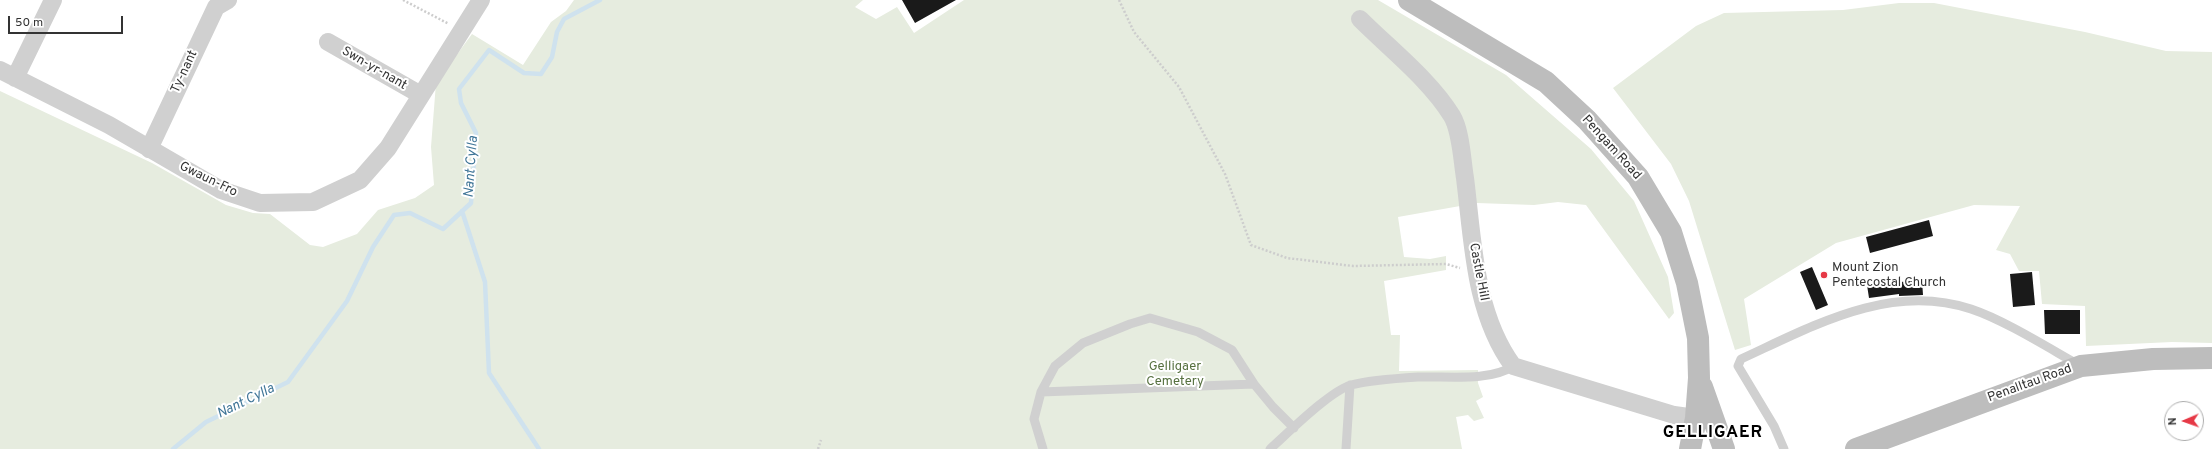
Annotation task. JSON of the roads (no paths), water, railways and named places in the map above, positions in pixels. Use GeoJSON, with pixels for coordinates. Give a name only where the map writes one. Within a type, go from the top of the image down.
{"type":"FeatureCollection","features":[{"type":"Feature","properties":{"kind":"main road","name":"Pengam Road"},"geometry":{"type":"LineString","coordinates":[[1409,0],[1546,82],[1587,120],[1638,177],[1671,232],[1687,283],[1698,338],[1699,378],[1696,418],[1690,449]]}},
{"type":"Feature","properties":{"kind":"main road","name":"Penalltau Road"},"geometry":{"type":"LineString","coordinates":[[1856,449],[2081,366],[2153,359],[2212,358]]}},
{"type":"Feature","properties":{"kind":"main road"},"geometry":{"type":"LineString","coordinates":[[1699,378],[1724,449]]}},
{"type":"Feature","properties":{"kind":"street"},"geometry":{"type":"LineString","coordinates":[[7,74],[53,0]]}},
{"type":"Feature","properties":{"kind":"street","name":"Ty-nant"},"geometry":{"type":"LineString","coordinates":[[149,149],[216,7],[228,0]]}},
{"type":"Feature","properties":{"kind":"street","name":"Gwaun-Fro"},"geometry":{"type":"LineString","coordinates":[[7,74],[109,125],[221,190],[260,203],[313,202],[360,180],[388,148],[481,0]]}},
{"type":"Feature","properties":{"kind":"street","name":"Castle Hill"},"geometry":{"type":"LineString","coordinates":[[1360,19],[1430,88],[1453,117],[1460,146],[1475,265],[1484,305],[1504,353],[1513,366]]}},
{"type":"Feature","properties":{"kind":"street","name":"Swn-yr-nant"},"geometry":{"type":"LineString","coordinates":[[328,42],[421,95]]}},
{"type":"Feature","properties":{"kind":"street"},"geometry":{"type":"LineString","coordinates":[[1513,366],[1674,415],[1696,418]]}},
{"type":"Feature","properties":{"kind":"lane"},"geometry":{"type":"LineString","coordinates":[[1784,449],[1774,426],[1738,366],[1741,359],[1848,312],[1907,299],[1941,303],[1971,309],[2081,366]]}},
{"type":"Feature","properties":{"kind":"lane"},"geometry":{"type":"LineString","coordinates":[[1043,449],[1034,419],[1041,392],[1055,366],[1083,344],[1150,318],[1198,332],[1232,350],[1254,384],[1273,407],[1294,428]]}},
{"type":"Feature","properties":{"kind":"lane"},"geometry":{"type":"LineString","coordinates":[[1270,449],[1321,404],[1350,385],[1416,377],[1478,376],[1506,372],[1513,366]]}},
{"type":"Feature","properties":{"kind":"lane"},"geometry":{"type":"LineString","coordinates":[[1041,392],[1254,384]]}},
{"type":"Feature","properties":{"kind":"lane"},"geometry":{"type":"LineString","coordinates":[[1346,449],[1350,385]]}},
{"type":"Feature","properties":{"kind":"waterway","name":"Nant Cylla"},"geometry":{"type":"LineString","coordinates":[[173,449],[206,422],[288,382],[347,301],[373,247],[394,215],[410,213],[443,229],[471,203],[476,133],[461,103],[459,89],[489,50],[524,73],[541,74],[552,57],[557,32],[564,19],[600,0]]}},
{"type":"Feature","properties":{"kind":"waterway"},"geometry":{"type":"LineString","coordinates":[[462,211],[485,282],[489,373],[539,449]]}},
{"type":"Feature","properties":{"kind":"place","name":"Mount Zion Pentecostal Church"},"geometry":{"type":"Point","coordinates":[1824,275]}},
{"type":"Feature","properties":{"kind":"district","name":"GELLIGAER"},"geometry":{"type":"Point","coordinates":[1713,434]}},
{"type":"Feature","properties":{"kind":"park label","name":"Gelligaer Cemetery"},"geometry":{"type":"Point","coordinates":[1175,374]}}]}
